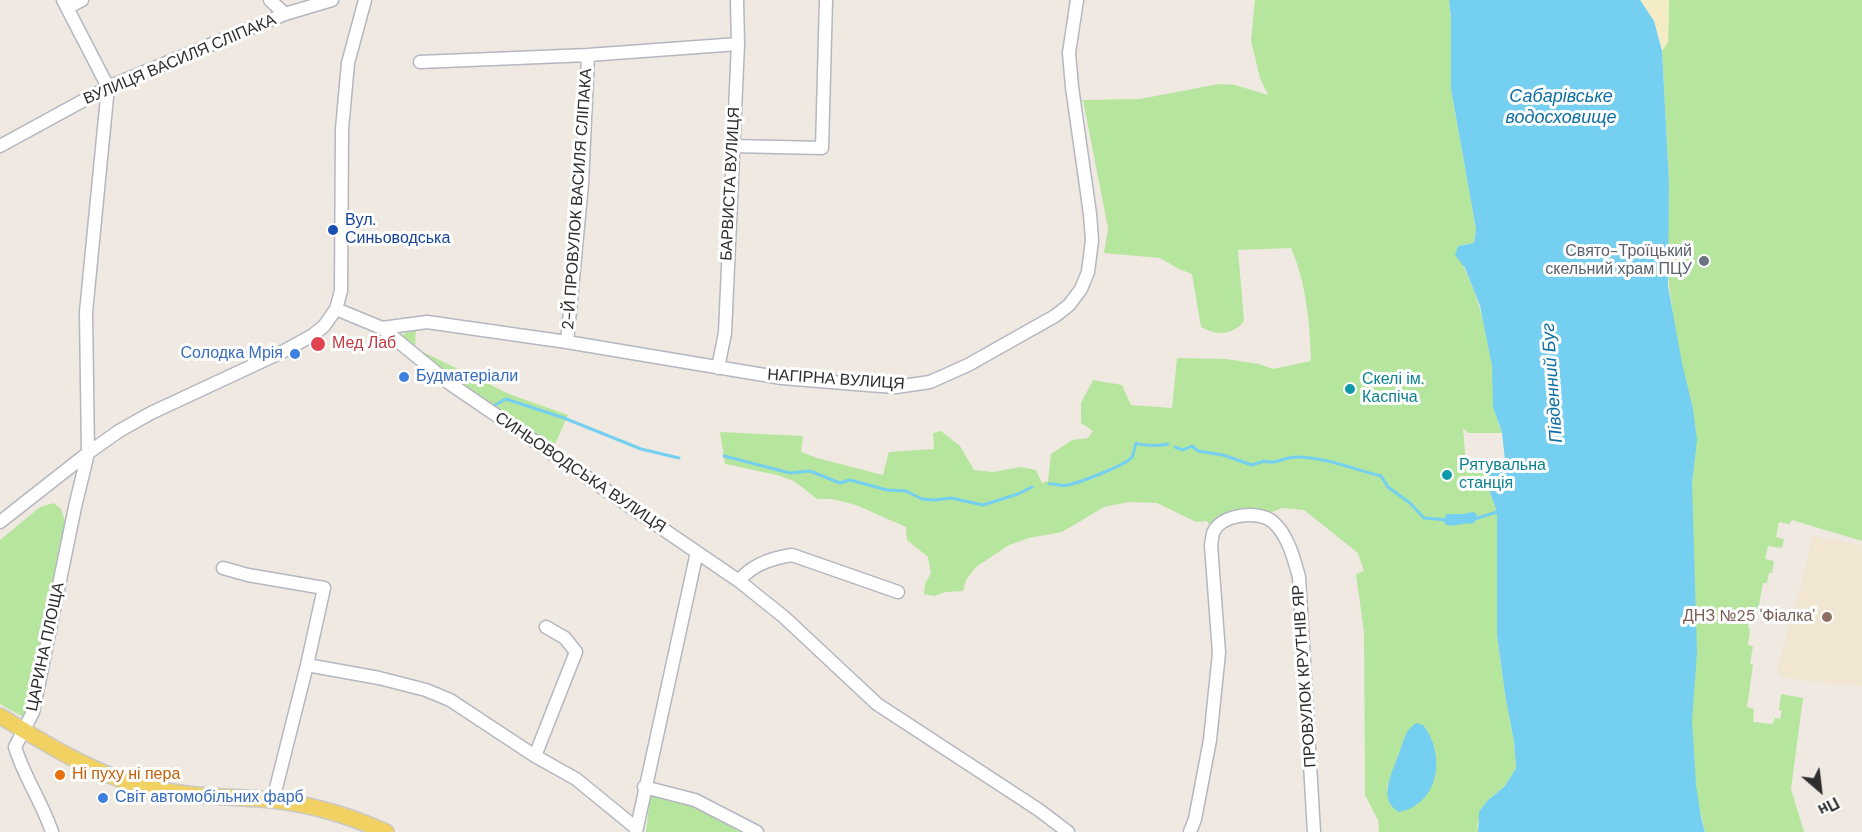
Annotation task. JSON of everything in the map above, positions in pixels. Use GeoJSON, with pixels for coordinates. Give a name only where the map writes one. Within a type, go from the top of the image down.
{"type":"FeatureCollection","features":[{"type":"Feature","properties":{"kind":"main road"},"geometry":{"type":"LineString","coordinates":[[0,716],[94,768],[135,784],[178,792],[273,800],[332,810],[386,832]]}},
{"type":"Feature","properties":{"kind":"street"},"geometry":{"type":"LineString","coordinates":[[82,0],[65,4],[108,87]]}},
{"type":"Feature","properties":{"kind":"street"},"geometry":{"type":"LineString","coordinates":[[270,0],[285,15]]}},
{"type":"Feature","properties":{"kind":"street","name":"ВУЛИЦЯ ВАСИЛЯ СЛІПАКА"},"geometry":{"type":"LineString","coordinates":[[0,146],[108,87],[285,15],[332,0]]}},
{"type":"Feature","properties":{"kind":"street"},"geometry":{"type":"LineString","coordinates":[[0,522],[119,431],[152,413],[300,344],[324,326],[336,309],[341,291],[342,129],[348,63],[365,0]]}},
{"type":"Feature","properties":{"kind":"street","name":"БАРВИСТА ВУЛИЦЯ"},"geometry":{"type":"LineString","coordinates":[[718,368],[724,333],[738,44],[737,0]]}},
{"type":"Feature","properties":{"kind":"street"},"geometry":{"type":"LineString","coordinates":[[732,146],[822,148],[826,0]]}},
{"type":"Feature","properties":{"kind":"street","name":"НАГІРНА ВУЛИЦЯ"},"geometry":{"type":"LineString","coordinates":[[382,328],[427,322],[567,342],[782,378],[896,387],[930,382],[996,351],[1055,316],[1069,305],[1081,290],[1088,272],[1092,240],[1072,87],[1070,53],[1077,0]]}},
{"type":"Feature","properties":{"kind":"street","name":"2-Й ПРОВУЛОК ВАСИЛЯ СЛІПАКА"},"geometry":{"type":"LineString","coordinates":[[420,62],[588,56],[738,44]]}},
{"type":"Feature","properties":{"kind":"street","name":"2-Й ПРОВУЛОК ВАСИЛЯ СЛІПАКА"},"geometry":{"type":"LineString","coordinates":[[567,342],[582,184],[588,56]]}},
{"type":"Feature","properties":{"kind":"street","name":"ЦАРИНА ПЛОЩА"},"geometry":{"type":"LineString","coordinates":[[52,832],[39,800],[27,781],[15,747],[33,712],[88,453],[86,312],[108,87]]}},
{"type":"Feature","properties":{"kind":"street","name":"СИНЬОВОДСЬКА ВУЛИЦЯ"},"geometry":{"type":"LineString","coordinates":[[336,309],[382,328],[448,383],[739,580],[784,617],[877,704],[1039,810],[1068,832]]}},
{"type":"Feature","properties":{"kind":"street","name":"ПРОВУЛОК КРУТНІВ ЯР"},"geometry":{"type":"LineString","coordinates":[[1190,832],[1195,819],[1216,697],[1219,653],[1212,552],[1213,532],[1222,522],[1249,515],[1272,520],[1280,528],[1296,565],[1300,588],[1314,832]]}},
{"type":"Feature","properties":{"kind":"street"},"geometry":{"type":"LineString","coordinates":[[307,665],[379,678],[426,690],[450,700],[535,756],[576,779],[636,830],[697,552]]}},
{"type":"Feature","properties":{"kind":"street"},"geometry":{"type":"LineString","coordinates":[[739,580],[746,571],[773,558],[792,555],[898,592]]}},
{"type":"Feature","properties":{"kind":"street"},"geometry":{"type":"LineString","coordinates":[[223,568],[248,575],[324,588],[273,800]]}},
{"type":"Feature","properties":{"kind":"street"},"geometry":{"type":"LineString","coordinates":[[535,756],[576,652],[565,638],[546,627]]}},
{"type":"Feature","properties":{"kind":"street"},"geometry":{"type":"LineString","coordinates":[[644,787],[694,800],[757,832]]}},
{"type":"Feature","properties":{"kind":"shaded area","name":"ДНЗ №25 'Фіалка'"},"geometry":{"type":"Polygon","coordinates":[[[1812,536],[1862,545],[1862,686],[1812,682],[1782,677],[1778,673],[1777,669],[1812,536]]]}},
{"type":"Feature","properties":{"kind":"green space"},"geometry":{"type":"Polygon","coordinates":[[[1255,0],[1449,0],[1451,89],[1476,229],[1474,243],[1461,245],[1456,252],[1474,291],[1482,317],[1491,360],[1496,413],[1502,433],[1468,433],[1463,428],[1466,463],[1490,462],[1488,487],[1497,512],[1497,635],[1516,768],[1505,786],[1487,801],[1477,824],[1478,832],[1379,832],[1378,820],[1365,795],[1364,632],[1356,574],[1364,571],[1358,553],[1304,510],[1282,508],[1262,516],[1249,515],[1213,532],[1207,521],[1196,522],[1157,503],[1129,502],[1104,507],[1062,532],[1029,538],[1009,545],[976,567],[966,580],[963,591],[946,592],[934,596],[924,594],[925,584],[931,573],[928,557],[907,540],[906,527],[856,505],[832,499],[817,499],[794,481],[777,475],[725,464],[720,432],[803,436],[801,452],[883,475],[889,452],[934,449],[933,433],[941,431],[960,446],[974,470],[993,472],[1021,467],[1036,470],[1042,483],[1048,481],[1051,454],[1072,440],[1088,438],[1093,431],[1081,423],[1081,403],[1093,380],[1122,385],[1131,405],[1172,408],[1177,358],[1226,359],[1259,364],[1273,369],[1311,361],[1306,303],[1291,248],[1238,250],[1244,321],[1235,329],[1224,333],[1213,332],[1201,327],[1192,274],[1160,258],[1104,253],[1108,228],[1083,100],[1140,99],[1219,84],[1235,85],[1268,95],[1260,78],[1251,41],[1255,0]],[[1406,735],[1387,787],[1391,805],[1399,811],[1417,805],[1406,735]]]}},
{"type":"Feature","properties":{"kind":"green space"},"geometry":{"type":"Polygon","coordinates":[[[1669,0],[1862,0],[1862,541],[1792,520],[1789,524],[1779,522],[1776,537],[1784,539],[1782,548],[1768,546],[1765,559],[1774,561],[1772,573],[1769,573],[1767,583],[1763,583],[1757,615],[1750,614],[1748,628],[1750,629],[1748,645],[1753,646],[1750,664],[1753,665],[1747,707],[1754,709],[1753,722],[1773,724],[1775,718],[1780,719],[1781,694],[1803,698],[1791,789],[1804,832],[1705,832],[1678,713],[1673,316],[1667,267],[1669,182],[1662,51],[1668,42],[1669,0]]]}},
{"type":"Feature","properties":{"kind":"green space"},"geometry":{"type":"Polygon","coordinates":[[[416,326],[415,348],[509,394],[568,415],[551,453],[449,383],[401,336],[416,326]]]}},
{"type":"Feature","properties":{"kind":"green space"},"geometry":{"type":"Polygon","coordinates":[[[54,503],[61,509],[67,527],[30,710],[23,717],[0,704],[0,540],[40,507],[54,503]]]}},
{"type":"Feature","properties":{"kind":"green space"},"geometry":{"type":"Polygon","coordinates":[[[651,790],[694,801],[753,832],[646,832],[651,790]]]}},
{"type":"Feature","properties":{"kind":"sand"},"geometry":{"type":"Polygon","coordinates":[[[1640,0],[1669,0],[1668,42],[1662,51],[1654,21],[1640,0]]]}},
{"type":"Feature","properties":{"kind":"water","name":"Сабарівське водосховище"},"geometry":{"type":"Polygon","coordinates":[[[1449,0],[1640,0],[1654,21],[1662,51],[1669,182],[1668,286],[1693,409],[1697,440],[1692,483],[1697,653],[1692,721],[1696,785],[1705,832],[1478,832],[1479,812],[1487,801],[1505,786],[1516,768],[1497,635],[1497,512],[1488,487],[1490,462],[1505,460],[1502,433],[1493,407],[1492,366],[1480,306],[1465,268],[1455,255],[1458,246],[1474,243],[1476,229],[1451,89],[1449,0]]]}},
{"type":"Feature","properties":{"kind":"water"},"geometry":{"type":"Polygon","coordinates":[[[1476,513],[1477,517],[1473,524],[1446,525],[1443,520],[1447,514],[1476,513]]]}},
{"type":"Feature","properties":{"kind":"water"},"geometry":{"type":"Polygon","coordinates":[[[1416,723],[1423,725],[1435,750],[1435,776],[1431,789],[1423,799],[1413,807],[1399,812],[1392,807],[1389,801],[1388,786],[1404,738],[1416,723]]]}},
{"type":"Feature","properties":{"kind":"waterway"},"geometry":{"type":"LineString","coordinates":[[495,405],[506,399],[564,418],[641,449],[679,458]]}},
{"type":"Feature","properties":{"kind":"waterway"},"geometry":{"type":"LineString","coordinates":[[1049,484],[1062,486],[1073,484],[1112,469],[1132,457],[1136,443],[1168,444]]}},
{"type":"Feature","properties":{"kind":"waterway"},"geometry":{"type":"LineString","coordinates":[[1175,447],[1183,450],[1192,446],[1198,451],[1223,455],[1252,465],[1296,457],[1339,464],[1381,476],[1388,487],[1410,503],[1424,518],[1447,520]]}},
{"type":"Feature","properties":{"kind":"waterway"},"geometry":{"type":"LineString","coordinates":[[724,456],[790,473],[810,471],[840,483],[850,480],[887,490],[906,491],[922,499],[951,498],[983,505],[1032,487]]}},
{"type":"Feature","properties":{"kind":"waterway"},"geometry":{"type":"LineString","coordinates":[[1475,519],[1500,511]]}},
{"type":"Feature","properties":{"kind":"place","name":"Вул. Синьоводська"},"geometry":{"type":"Point","coordinates":[333,230]}},
{"type":"Feature","properties":{"kind":"place","name":"Свято-Троїцький скельний храм ПЦУ"},"geometry":{"type":"Point","coordinates":[1704,261]}},
{"type":"Feature","properties":{"kind":"place","name":"Мед Лаб"},"geometry":{"type":"Point","coordinates":[318,344]}},
{"type":"Feature","properties":{"kind":"place","name":"Солодка Мрія"},"geometry":{"type":"Point","coordinates":[295,354]}},
{"type":"Feature","properties":{"kind":"place","name":"Будматеріали"},"geometry":{"type":"Point","coordinates":[404,377]}},
{"type":"Feature","properties":{"kind":"place","name":"Скелі ім. Каспіча"},"geometry":{"type":"Point","coordinates":[1350,389]}},
{"type":"Feature","properties":{"kind":"place","name":"Рятувальна станція"},"geometry":{"type":"Point","coordinates":[1447,475]}},
{"type":"Feature","properties":{"kind":"place","name":"ДНЗ №25 'Фіалка'"},"geometry":{"type":"Point","coordinates":[1827,617]}},
{"type":"Feature","properties":{"kind":"place","name":"Ні пуху ні пера"},"geometry":{"type":"Point","coordinates":[60,775]}},
{"type":"Feature","properties":{"kind":"place","name":"Світ автомобільних фарб"},"geometry":{"type":"Point","coordinates":[103,798]}},
{"type":"Feature","properties":{"kind":"water label","name":"Південний Буг"},"geometry":{"type":"Point","coordinates":[1553,383]}}]}
